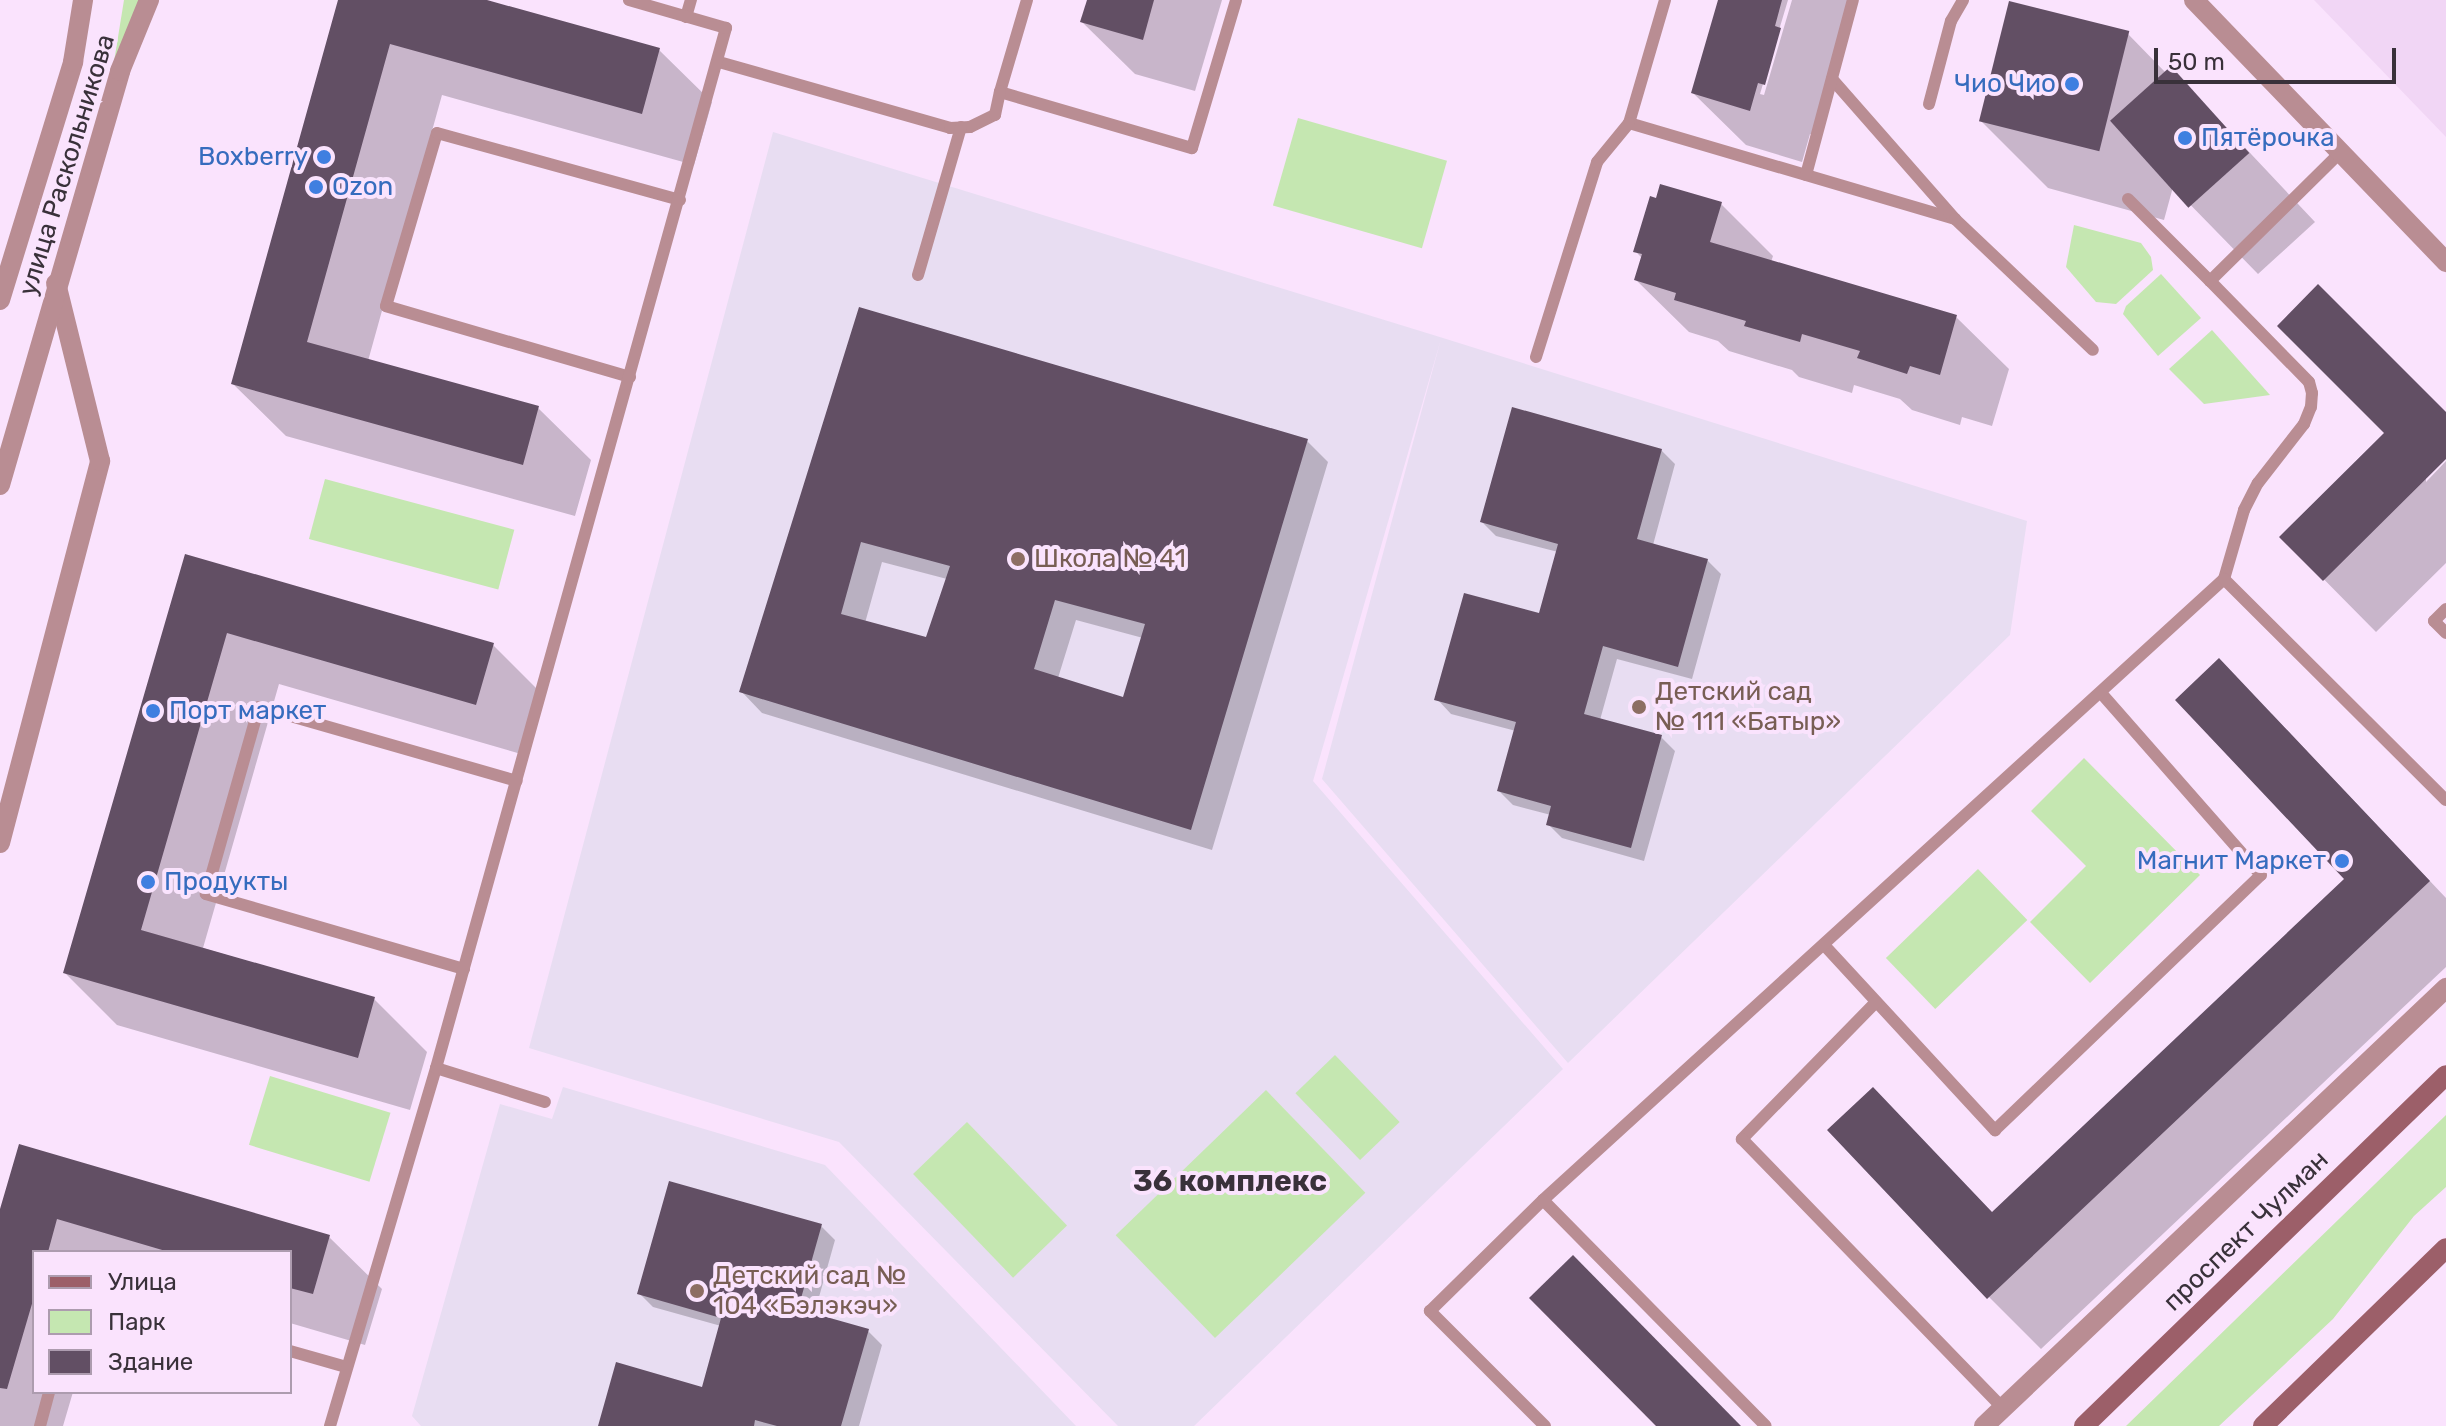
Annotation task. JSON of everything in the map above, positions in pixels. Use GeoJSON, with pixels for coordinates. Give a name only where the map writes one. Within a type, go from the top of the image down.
{"type":"FeatureCollection","features":[{"type":"Feature","properties":{"kind":"main road","name":"проспект Чулман"},"geometry":{"type":"LineString","coordinates":[[2084,1426],[2446,1075]]}},
{"type":"Feature","properties":{"kind":"main road"},"geometry":{"type":"LineString","coordinates":[[2263,1426],[2446,1248]]}},
{"type":"Feature","properties":{"kind":"street","name":"улица Раскольникова"},"geometry":{"type":"LineString","coordinates":[[0,300],[73,62],[83,0]]}},
{"type":"Feature","properties":{"kind":"street","name":"улица Раскольникова"},"geometry":{"type":"LineString","coordinates":[[0,485],[56,283],[120,71],[149,0]]}},
{"type":"Feature","properties":{"kind":"street"},"geometry":{"type":"LineString","coordinates":[[2194,0],[2446,262]]}},
{"type":"Feature","properties":{"kind":"street"},"geometry":{"type":"LineString","coordinates":[[0,279],[12,257]]}},
{"type":"Feature","properties":{"kind":"street"},"geometry":{"type":"LineString","coordinates":[[0,843],[100,461],[56,283]]}},
{"type":"Feature","properties":{"kind":"street"},"geometry":{"type":"LineString","coordinates":[[1984,1426],[2446,988]]}},
{"type":"Feature","properties":{"kind":"lane"},"geometry":{"type":"LineString","coordinates":[[330,1426],[436,1068],[719,62],[726,28],[629,0]]}},
{"type":"Feature","properties":{"kind":"lane"},"geometry":{"type":"LineString","coordinates":[[686,17],[691,0]]}},
{"type":"Feature","properties":{"kind":"lane"},"geometry":{"type":"LineString","coordinates":[[1000,92],[1192,148],[1236,0]]}},
{"type":"Feature","properties":{"kind":"lane"},"geometry":{"type":"LineString","coordinates":[[1536,357],[1597,162],[1629,123],[1665,0]]}},
{"type":"Feature","properties":{"kind":"lane"},"geometry":{"type":"LineString","coordinates":[[1806,175],[1853,0]]}},
{"type":"Feature","properties":{"kind":"lane"},"geometry":{"type":"LineString","coordinates":[[1929,104],[1951,21],[1963,0]]}},
{"type":"Feature","properties":{"kind":"lane"},"geometry":{"type":"LineString","coordinates":[[719,62],[950,128],[961,127],[995,115],[1025,1]]}},
{"type":"Feature","properties":{"kind":"lane"},"geometry":{"type":"LineString","coordinates":[[1832,79],[1955,219],[2093,350]]}},
{"type":"Feature","properties":{"kind":"lane"},"geometry":{"type":"LineString","coordinates":[[1629,123],[1955,219]]}},
{"type":"Feature","properties":{"kind":"lane"},"geometry":{"type":"LineString","coordinates":[[918,275],[961,127]]}},
{"type":"Feature","properties":{"kind":"lane"},"geometry":{"type":"LineString","coordinates":[[630,377],[386,306],[437,133],[680,200]]}},
{"type":"Feature","properties":{"kind":"lane"},"geometry":{"type":"LineString","coordinates":[[2210,281],[2341,152]]}},
{"type":"Feature","properties":{"kind":"lane"},"geometry":{"type":"LineString","coordinates":[[1545,1426],[1430,1311],[1543,1200],[2224,579],[2250,496],[2304,424],[2311,407],[2309,382],[2128,199]]}},
{"type":"Feature","properties":{"kind":"lane"},"geometry":{"type":"LineString","coordinates":[[2224,579],[2446,800]]}},
{"type":"Feature","properties":{"kind":"lane"},"geometry":{"type":"LineString","coordinates":[[2446,609],[2434,621],[2446,633]]}},
{"type":"Feature","properties":{"kind":"lane"},"geometry":{"type":"LineString","coordinates":[[1825,946],[1995,1130],[2261,875],[2101,693]]}},
{"type":"Feature","properties":{"kind":"lane"},"geometry":{"type":"LineString","coordinates":[[464,969],[206,894],[210,879],[259,707],[517,781]]}},
{"type":"Feature","properties":{"kind":"lane"},"geometry":{"type":"LineString","coordinates":[[1876,1002],[1742,1139],[2003,1408]]}},
{"type":"Feature","properties":{"kind":"lane"},"geometry":{"type":"LineString","coordinates":[[436,1068],[545,1102]]}},
{"type":"Feature","properties":{"kind":"lane"},"geometry":{"type":"LineString","coordinates":[[1543,1200],[1766,1426]]}},
{"type":"Feature","properties":{"kind":"lane"},"geometry":{"type":"LineString","coordinates":[[292,1352],[346,1367]]}},
{"type":"Feature","properties":{"kind":"lane"},"geometry":{"type":"LineString","coordinates":[[40,1426],[48,1394]]}},
{"type":"Feature","properties":{"kind":"shaded area"},"geometry":{"type":"Polygon","coordinates":[[[2314,0],[2446,0],[2446,137],[2314,0]]]}},
{"type":"Feature","properties":{"kind":"shaded area","name":"Школа № 41"},"geometry":{"type":"Polygon","coordinates":[[[773,132],[1443,338],[2027,521],[2010,635],[1568,1063],[1322,779],[1441,339],[1313,781],[1563,1069],[1194,1426],[1118,1426],[839,1142],[529,1048],[773,132]]]}},
{"type":"Feature","properties":{"kind":"shaded area","name":"Детский сад № 104 «Бэлэкэч»"},"geometry":{"type":"Polygon","coordinates":[[[563,1087],[825,1165],[1076,1426],[421,1426],[412,1416],[500,1104],[552,1119],[563,1087]]]}},
{"type":"Feature","properties":{"kind":"green space"},"geometry":{"type":"Polygon","coordinates":[[[124,0],[142,0],[113,68],[124,0]]]}},
{"type":"Feature","properties":{"kind":"green space"},"geometry":{"type":"Polygon","coordinates":[[[1298,118],[1447,161],[1422,248],[1273,205],[1298,118]]]}},
{"type":"Feature","properties":{"kind":"green space"},"geometry":{"type":"Polygon","coordinates":[[[2074,225],[2141,243],[2151,257],[2153,270],[2116,304],[2096,302],[2066,267],[2074,225]]]}},
{"type":"Feature","properties":{"kind":"green space"},"geometry":{"type":"Polygon","coordinates":[[[2161,274],[2201,318],[2158,356],[2123,314],[2126,306],[2161,274]]]}},
{"type":"Feature","properties":{"kind":"green space"},"geometry":{"type":"Polygon","coordinates":[[[2212,330],[2270,395],[2204,404],[2169,369],[2212,330]]]}},
{"type":"Feature","properties":{"kind":"green space"},"geometry":{"type":"Polygon","coordinates":[[[325,479],[514,530],[498,590],[309,539],[325,479]]]}},
{"type":"Feature","properties":{"kind":"green space"},"geometry":{"type":"Polygon","coordinates":[[[2084,758],[2200,875],[2090,983],[2030,922],[2086,866],[2031,811],[2084,758]]]}},
{"type":"Feature","properties":{"kind":"green space"},"geometry":{"type":"Polygon","coordinates":[[[1978,869],[2027,920],[1935,1009],[1886,958],[1978,869]]]}},
{"type":"Feature","properties":{"kind":"green space"},"geometry":{"type":"Polygon","coordinates":[[[1335,1055],[1400,1122],[1360,1160],[1295,1093],[1335,1055]]]}},
{"type":"Feature","properties":{"kind":"green space"},"geometry":{"type":"Polygon","coordinates":[[[270,1076],[390,1113],[369,1182],[249,1145],[270,1076]]]}},
{"type":"Feature","properties":{"kind":"green space"},"geometry":{"type":"Polygon","coordinates":[[[1266,1090],[1365,1193],[1215,1338],[1116,1235],[1266,1090]]]}},
{"type":"Feature","properties":{"kind":"green space"},"geometry":{"type":"Polygon","coordinates":[[[2446,1115],[2446,1187],[2414,1216],[2333,1319],[2219,1426],[2126,1426],[2446,1115]]]}},
{"type":"Feature","properties":{"kind":"green space"},"geometry":{"type":"Polygon","coordinates":[[[967,1122],[1067,1226],[1013,1278],[913,1174],[967,1122]]]}},
{"type":"Feature","properties":{"kind":"building"},"geometry":{"type":"Polygon","coordinates":[[[338,0],[487,0],[660,48],[642,114],[390,44],[307,342],[539,406],[523,465],[231,384],[338,0]]]}},
{"type":"Feature","properties":{"kind":"building"},"geometry":{"type":"Polygon","coordinates":[[[1087,0],[1154,0],[1143,40],[1080,22],[1087,0]]]}},
{"type":"Feature","properties":{"kind":"building"},"geometry":{"type":"Polygon","coordinates":[[[1718,0],[1782,0],[1775,26],[1781,28],[1765,85],[1758,83],[1750,111],[1691,93],[1718,0]]]}},
{"type":"Feature","properties":{"kind":"building"},"geometry":{"type":"Polygon","coordinates":[[[2009,1],[2129,31],[2099,151],[1979,121],[2009,1]]]}},
{"type":"Feature","properties":{"kind":"building"},"geometry":{"type":"Polygon","coordinates":[[[2171,66],[2249,153],[2188,208],[2110,121],[2171,66]]]}},
{"type":"Feature","properties":{"kind":"building"},"geometry":{"type":"Polygon","coordinates":[[[1660,184],[1722,202],[1710,242],[1957,315],[1940,375],[1910,366],[1907,374],[1857,358],[1860,351],[1802,334],[1800,342],[1744,326],[1746,321],[1674,300],[1676,293],[1634,280],[1642,254],[1633,252],[1650,196],[1656,198],[1660,184]]]}},
{"type":"Feature","properties":{"kind":"building"},"geometry":{"type":"Polygon","coordinates":[[[2318,284],[2446,412],[2446,459],[2323,581],[2279,537],[2384,433],[2277,326],[2318,284]]]}},
{"type":"Feature","properties":{"kind":"building"},"geometry":{"type":"Polygon","coordinates":[[[859,307],[1308,439],[1191,830],[739,692],[859,307]],[[861,542],[841,614],[926,637],[950,566],[861,542]],[[1055,600],[1034,669],[1123,697],[1145,624],[1055,600]]]}},
{"type":"Feature","properties":{"kind":"building"},"geometry":{"type":"Polygon","coordinates":[[[1512,407],[1662,449],[1637,539],[1708,559],[1678,667],[1603,646],[1584,714],[1662,735],[1631,848],[1546,825],[1551,806],[1497,791],[1516,722],[1434,700],[1464,593],[1539,613],[1558,544],[1480,522],[1512,407]]]}},
{"type":"Feature","properties":{"kind":"building"},"geometry":{"type":"Polygon","coordinates":[[[185,554],[494,643],[476,705],[227,633],[141,930],[375,997],[358,1058],[63,973],[185,554]]]}},
{"type":"Feature","properties":{"kind":"building"},"geometry":{"type":"Polygon","coordinates":[[[2219,658],[2430,881],[1987,1299],[1827,1130],[1873,1087],[1992,1212],[2344,879],[2175,700],[2219,658]]]}},
{"type":"Feature","properties":{"kind":"building"},"geometry":{"type":"Polygon","coordinates":[[[19,1144],[330,1235],[313,1294],[292,1289],[292,1250],[162,1250],[57,1219],[49,1250],[32,1250],[32,1304],[7,1389],[0,1388],[0,1209],[19,1144]]]}},
{"type":"Feature","properties":{"kind":"building"},"geometry":{"type":"Polygon","coordinates":[[[669,1181],[822,1224],[798,1309],[869,1329],[841,1426],[777,1426],[755,1420],[754,1426],[598,1426],[616,1362],[702,1387],[721,1318],[637,1294],[669,1181]]]}},
{"type":"Feature","properties":{"kind":"building"},"geometry":{"type":"Polygon","coordinates":[[[1573,1255],[1741,1426],[1656,1426],[1529,1298],[1573,1255]]]}},
{"type":"Feature","properties":{"kind":"place","name":"Чио Чио"},"geometry":{"type":"Point","coordinates":[2072,84]}},
{"type":"Feature","properties":{"kind":"place","name":"Пятёрочка"},"geometry":{"type":"Point","coordinates":[2185,138]}},
{"type":"Feature","properties":{"kind":"place","name":"Boxberry"},"geometry":{"type":"Point","coordinates":[324,157]}},
{"type":"Feature","properties":{"kind":"place","name":"Ozon"},"geometry":{"type":"Point","coordinates":[316,187]}},
{"type":"Feature","properties":{"kind":"place","name":"Школа № 41"},"geometry":{"type":"Point","coordinates":[1018,559]}},
{"type":"Feature","properties":{"kind":"place","name":"Детский сад № 111 «Батыр»"},"geometry":{"type":"Point","coordinates":[1639,707]}},
{"type":"Feature","properties":{"kind":"place","name":"Порт маркет"},"geometry":{"type":"Point","coordinates":[153,711]}},
{"type":"Feature","properties":{"kind":"place","name":"Магнит Маркет"},"geometry":{"type":"Point","coordinates":[2342,861]}},
{"type":"Feature","properties":{"kind":"place","name":"Продукты"},"geometry":{"type":"Point","coordinates":[148,882]}},
{"type":"Feature","properties":{"kind":"place","name":"Детский сад № 104 «Бэлэкэч»"},"geometry":{"type":"Point","coordinates":[697,1291]}},
{"type":"Feature","properties":{"kind":"district","name":"36 комплекс"},"geometry":{"type":"Point","coordinates":[1230,1181]}}]}
